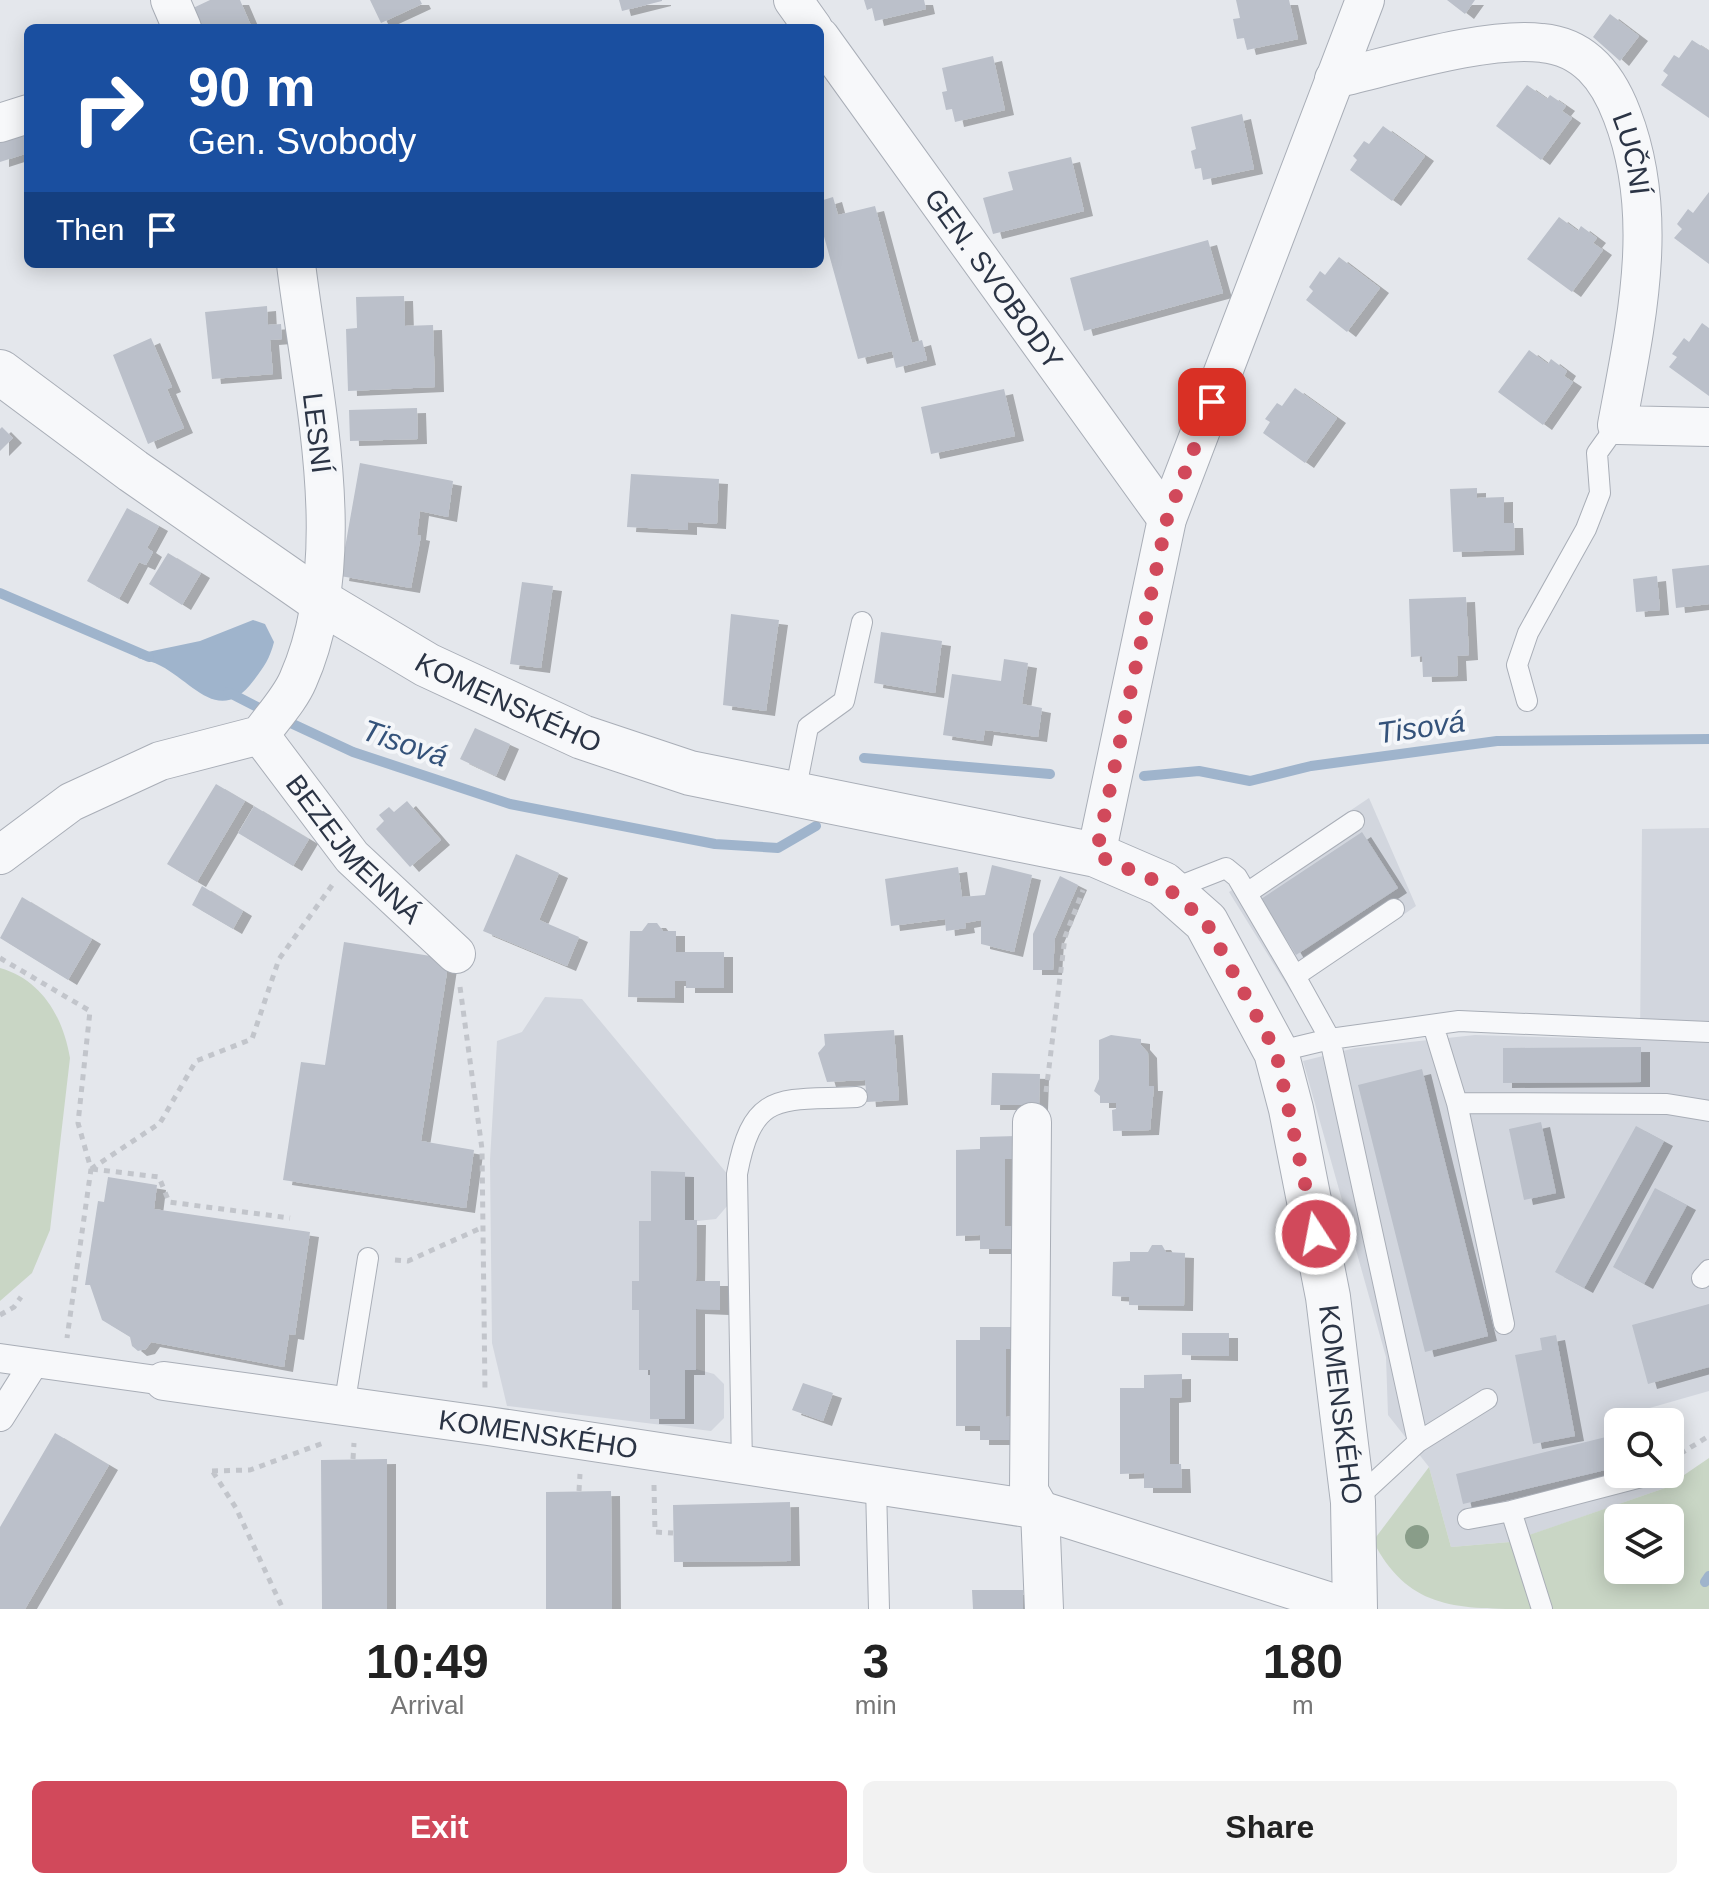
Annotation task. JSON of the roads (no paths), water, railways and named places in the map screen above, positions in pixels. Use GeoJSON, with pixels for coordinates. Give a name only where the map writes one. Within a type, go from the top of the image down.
{"type":"FeatureCollection","features":[{"type":"Feature","properties":{"kind":"street"},"geometry":{"type":"LineString","coordinates":[[170,0],[180,24]]}},
{"type":"Feature","properties":{"kind":"street"},"geometry":{"type":"LineString","coordinates":[[179,0],[182,24]]}},
{"type":"Feature","properties":{"kind":"street"},"geometry":{"type":"LineString","coordinates":[[793,0],[810,24]]}},
{"type":"Feature","properties":{"kind":"street"},"geometry":{"type":"LineString","coordinates":[[1096,855],[1167,519],[1365,0]]}},
{"type":"Feature","properties":{"kind":"street","name":"LUČNÍ"},"geometry":{"type":"LineString","coordinates":[[1334,79],[1510,41],[1557,47],[1581,56],[1603,74],[1630,134],[1642,182],[1643,251],[1636,320],[1617,425]]}},
{"type":"Feature","properties":{"kind":"street","name":"GEN. SVOBODY"},"geometry":{"type":"LineString","coordinates":[[824,43],[1167,519]]}},
{"type":"Feature","properties":{"kind":"street"},"geometry":{"type":"LineString","coordinates":[[0,123],[24,115]]}},
{"type":"Feature","properties":{"kind":"street","name":"LESNÍ"},"geometry":{"type":"LineString","coordinates":[[297,268],[325,492],[323,603]]}},
{"type":"Feature","properties":{"kind":"street","name":"KOMENSKÉHO"},"geometry":{"type":"LineString","coordinates":[[0,372],[133,471],[323,603],[427,665],[582,737],[690,773],[1096,855],[1170,890],[1206,922],[1276,1052],[1328,1297],[1353,1502],[1354,1609],[1040,1510],[488,1426],[0,1358]]}},
{"type":"Feature","properties":{"kind":"street"},"geometry":{"type":"LineString","coordinates":[[1617,425],[1709,427]]}},
{"type":"Feature","properties":{"kind":"street"},"geometry":{"type":"LineString","coordinates":[[0,855],[71,802],[160,761],[260,735],[297,682],[323,603]]}},
{"type":"Feature","properties":{"kind":"street","name":"BEZEJMENNÁ"},"geometry":{"type":"LineString","coordinates":[[260,735],[352,857],[456,954]]}},
{"type":"Feature","properties":{"kind":"street"},"geometry":{"type":"LineString","coordinates":[[1032,1122],[1029,1491],[1040,1510],[1044,1609]]}},
{"type":"Feature","properties":{"kind":"street"},"geometry":{"type":"LineString","coordinates":[[0,1417],[34,1363]]}},
{"type":"Feature","properties":{"kind":"lane"},"geometry":{"type":"LineString","coordinates":[[1527,701],[1517,665],[1528,633],[1586,529],[1600,493],[1597,453],[1617,425]]}},
{"type":"Feature","properties":{"kind":"lane"},"geometry":{"type":"LineString","coordinates":[[795,793],[808,727],[844,701],[862,622]]}},
{"type":"Feature","properties":{"kind":"lane"},"geometry":{"type":"LineString","coordinates":[[1247,893],[1354,821]]}},
{"type":"Feature","properties":{"kind":"lane"},"geometry":{"type":"LineString","coordinates":[[1170,890],[1226,868],[1237,877],[1330,1039],[1418,1442]]}},
{"type":"Feature","properties":{"kind":"lane"},"geometry":{"type":"LineString","coordinates":[[1295,976],[1394,909]]}},
{"type":"Feature","properties":{"kind":"lane"},"geometry":{"type":"LineString","coordinates":[[1276,1052],[1330,1039],[1459,1021],[1709,1032]]}},
{"type":"Feature","properties":{"kind":"lane"},"geometry":{"type":"LineString","coordinates":[[1433,1025],[1457,1103],[1504,1324]]}},
{"type":"Feature","properties":{"kind":"lane"},"geometry":{"type":"LineString","coordinates":[[742,1467],[737,1174],[743,1146],[754,1118],[769,1107],[792,1100],[857,1097]]}},
{"type":"Feature","properties":{"kind":"lane"},"geometry":{"type":"LineString","coordinates":[[1457,1103],[1667,1104],[1709,1111]]}},
{"type":"Feature","properties":{"kind":"lane"},"geometry":{"type":"LineString","coordinates":[[344,1407],[368,1258]]}},
{"type":"Feature","properties":{"kind":"lane"},"geometry":{"type":"LineString","coordinates":[[1353,1502],[1418,1442],[1487,1399]]}},
{"type":"Feature","properties":{"kind":"lane"},"geometry":{"type":"LineString","coordinates":[[876,1486],[879,1609]]}},
{"type":"Feature","properties":{"kind":"lane"},"geometry":{"type":"LineString","coordinates":[[1468,1519],[1604,1487]]}},
{"type":"Feature","properties":{"kind":"lane"},"geometry":{"type":"LineString","coordinates":[[1511,1511],[1542,1609]]}},
{"type":"Feature","properties":{"kind":"water"},"geometry":{"type":"Polygon","coordinates":[[[253,620],[265,624],[274,642],[254,680],[230,700],[219,701],[208,697],[161,666],[138,658],[138,654],[200,641],[253,620]]]}},
{"type":"Feature","properties":{"kind":"waterway","name":"Tisová"},"geometry":{"type":"LineString","coordinates":[[0,593],[149,657]]}},
{"type":"Feature","properties":{"kind":"waterway","name":"Tisová"},"geometry":{"type":"LineString","coordinates":[[228,692],[267,712]]}},
{"type":"Feature","properties":{"kind":"waterway","name":"Tisová"},"geometry":{"type":"LineString","coordinates":[[282,719],[353,752],[510,804],[715,844],[778,848],[816,826]]}},
{"type":"Feature","properties":{"kind":"waterway","name":"Tisová"},"geometry":{"type":"LineString","coordinates":[[1144,776],[1199,771],[1250,781],[1311,766],[1497,741],[1709,739]]}},
{"type":"Feature","properties":{"kind":"waterway","name":"Tisová"},"geometry":{"type":"LineString","coordinates":[[864,758],[1050,774]]}},
{"type":"Feature","properties":{"kind":"waterway"},"geometry":{"type":"LineString","coordinates":[[1705,1582],[1709,1576]]}}]}
